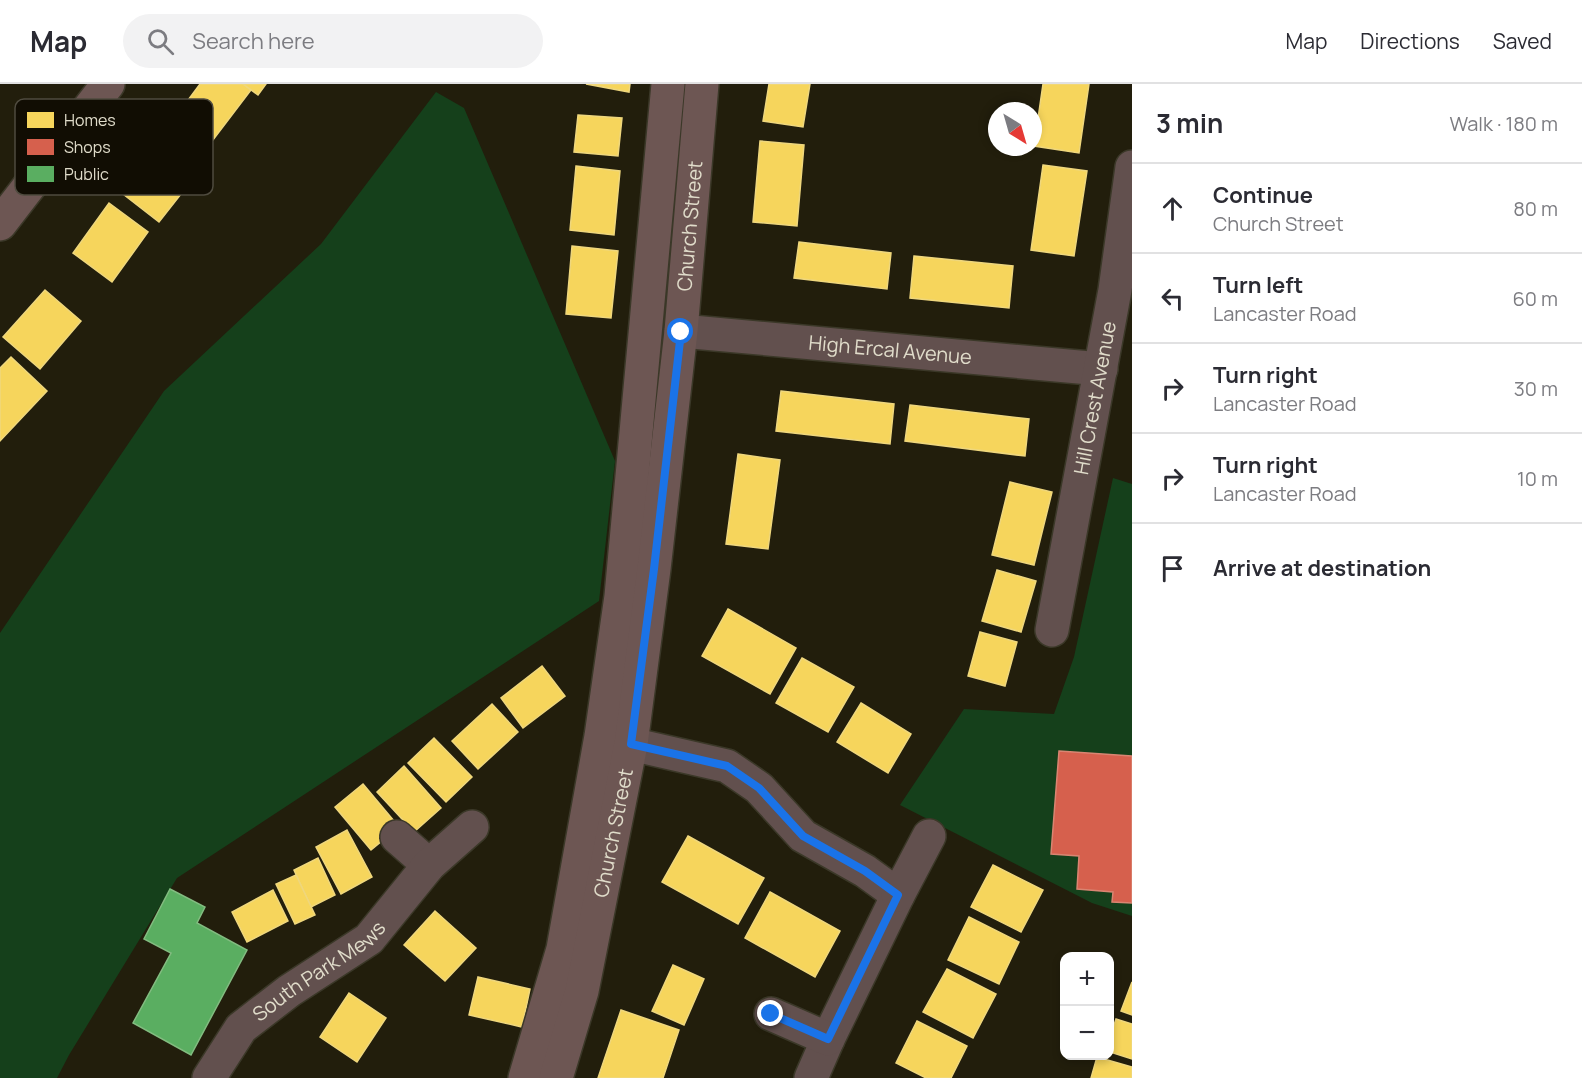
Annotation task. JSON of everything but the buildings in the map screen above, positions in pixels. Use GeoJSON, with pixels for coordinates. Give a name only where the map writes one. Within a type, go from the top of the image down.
{"type":"FeatureCollection","features":[{"type":"Feature","properties":{"kind":"main road"},"geometry":{"type":"LineString","coordinates":[[96,99],[108,84]]}},
{"type":"Feature","properties":{"kind":"main road","name":"Church Street"},"geometry":{"type":"LineString","coordinates":[[525,1078],[563,949],[601,736],[621,596],[668,84]]}},
{"type":"Feature","properties":{"kind":"main road","name":"Church Street"},"geometry":{"type":"LineString","coordinates":[[556,1078],[582,991],[631,744],[681,332],[702,84]]}},
{"type":"Feature","properties":{"kind":"main road"},"geometry":{"type":"LineString","coordinates":[[0,224],[22,195]]}},
{"type":"Feature","properties":{"kind":"street","name":"Hill Crest Avenue"},"geometry":{"type":"LineString","coordinates":[[1052,630],[1115,290],[1132,167]]}},
{"type":"Feature","properties":{"kind":"street","name":"High Ercal Avenue"},"geometry":{"type":"LineString","coordinates":[[681,332],[1101,369]]}},
{"type":"Feature","properties":{"kind":"street"},"geometry":{"type":"LineString","coordinates":[[631,744],[727,766],[759,788],[803,836],[865,871],[898,895]]}},
{"type":"Feature","properties":{"kind":"street","name":"South Park Mews"},"geometry":{"type":"LineString","coordinates":[[209,1078],[241,1028],[289,991],[369,939],[429,865],[472,826]]}},
{"type":"Feature","properties":{"kind":"street"},"geometry":{"type":"LineString","coordinates":[[811,1078],[898,895],[929,836]]}},
{"type":"Feature","properties":{"kind":"street"},"geometry":{"type":"LineString","coordinates":[[397,837],[429,865]]}},
{"type":"Feature","properties":{"kind":"street"},"geometry":{"type":"LineString","coordinates":[[771,1014],[828,1039]]}},
{"type":"Feature","properties":{"kind":"green space"},"geometry":{"type":"Polygon","coordinates":[[[436,92],[464,108],[615,461],[599,601],[177,878],[57,1078],[0,1078],[0,633],[164,391],[321,244],[436,92]]]}},
{"type":"Feature","properties":{"kind":"green space"},"geometry":{"type":"Polygon","coordinates":[[[1113,478],[1132,484],[1132,916],[1092,903],[900,805],[964,709],[1054,714],[1074,657],[1113,478]]]}},
{"type":"Feature","properties":{"kind":"route"},"geometry":{"type":"LineString","coordinates":[[681,332],[631,744],[727,766],[759,788],[803,836],[865,871],[898,895],[828,1039],[771,1014]]}}]}
